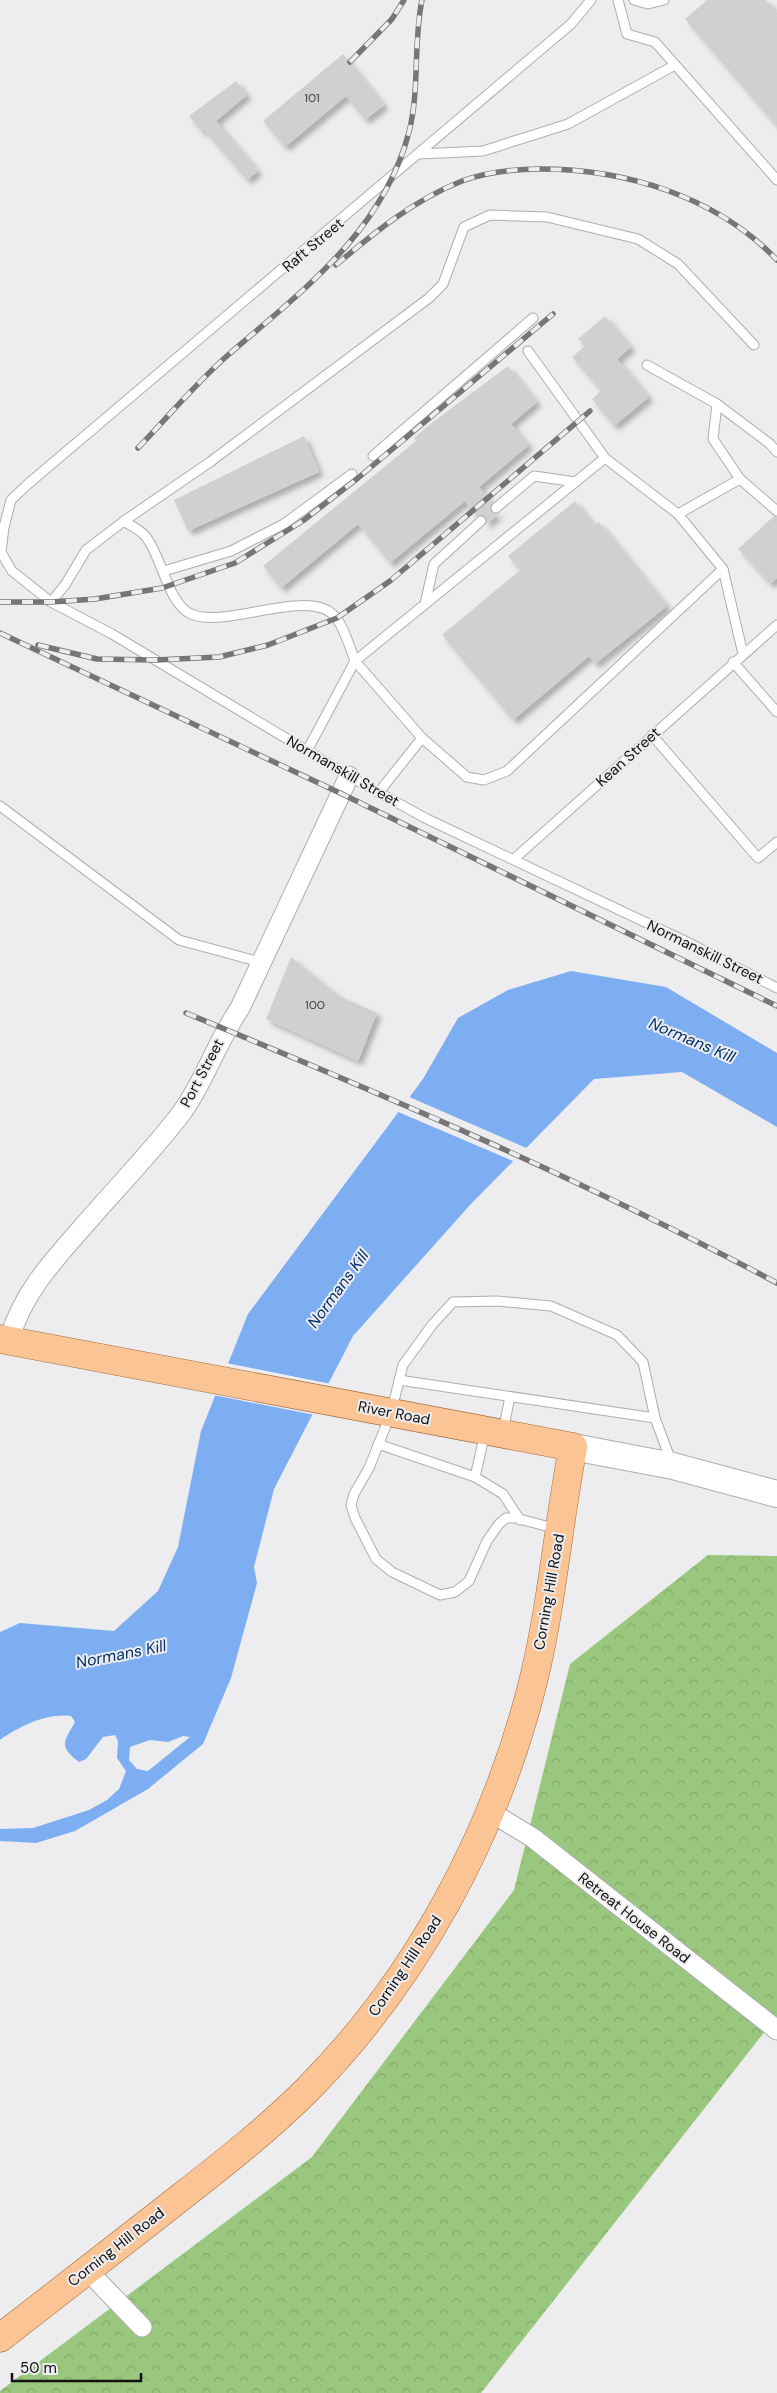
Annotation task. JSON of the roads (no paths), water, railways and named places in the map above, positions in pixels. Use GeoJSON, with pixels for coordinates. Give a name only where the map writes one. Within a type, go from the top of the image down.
{"type":"FeatureCollection","features":[{"type":"Feature","properties":{"kind":"main road","name":"River Road"},"geometry":{"type":"LineString","coordinates":[[5,1339],[206,1379],[673,1466],[777,1494]]}},
{"type":"Feature","properties":{"kind":"main road","name":"Corning Hill Road"},"geometry":{"type":"LineString","coordinates":[[0,2338],[195,2186],[280,2115],[355,2037],[400,1979],[437,1920],[466,1863],[503,1777],[533,1682],[573,1447]]}},
{"type":"Feature","properties":{"kind":"street","name":"Port Street"},"geometry":{"type":"LineString","coordinates":[[5,1339],[22,1306],[44,1272],[177,1118],[210,1062],[225,1030],[240,1008],[349,776]]}},
{"type":"Feature","properties":{"kind":"street","name":"Retreat House Road"},"geometry":{"type":"LineString","coordinates":[[489,1811],[533,1838],[777,2030]]}},
{"type":"Feature","properties":{"kind":"street"},"geometry":{"type":"LineString","coordinates":[[87,2270],[142,2327]]}},
{"type":"Feature","properties":{"kind":"lane","name":"Raft Street"},"geometry":{"type":"LineString","coordinates":[[11,500],[571,24],[591,0]]}},
{"type":"Feature","properties":{"kind":"lane"},"geometry":{"type":"LineString","coordinates":[[618,0],[627,34],[655,42],[777,180]]}},
{"type":"Feature","properties":{"kind":"lane"},"geometry":{"type":"LineString","coordinates":[[634,0],[648,4],[664,0]]}},
{"type":"Feature","properties":{"kind":"lane"},"geometry":{"type":"LineString","coordinates":[[419,154],[483,151],[568,124],[675,65]]}},
{"type":"Feature","properties":{"kind":"lane"},"geometry":{"type":"LineString","coordinates":[[51,602],[65,586],[86,550],[124,521],[210,462],[429,298],[443,284],[464,227],[490,215],[548,216],[638,239],[678,264],[754,345]]}},
{"type":"Feature","properties":{"kind":"lane"},"geometry":{"type":"LineString","coordinates":[[373,456],[533,318]]}},
{"type":"Feature","properties":{"kind":"lane"},"geometry":{"type":"LineString","coordinates":[[528,351],[605,458],[678,514],[723,569],[743,654]]}},
{"type":"Feature","properties":{"kind":"lane"},"geometry":{"type":"LineString","coordinates":[[647,365],[717,404],[770,444],[777,452]]}},
{"type":"Feature","properties":{"kind":"lane"},"geometry":{"type":"LineString","coordinates":[[717,404],[713,439],[740,479],[777,511]]}},
{"type":"Feature","properties":{"kind":"lane"},"geometry":{"type":"LineString","coordinates":[[307,751],[355,661],[605,458]]}},
{"type":"Feature","properties":{"kind":"lane"},"geometry":{"type":"LineString","coordinates":[[164,571],[231,551],[275,528],[352,474]]}},
{"type":"Feature","properties":{"kind":"lane"},"geometry":{"type":"LineString","coordinates":[[496,508],[534,476],[576,482]]}},
{"type":"Feature","properties":{"kind":"lane"},"geometry":{"type":"LineString","coordinates":[[678,514],[740,479]]}},
{"type":"Feature","properties":{"kind":"lane"},"geometry":{"type":"LineString","coordinates":[[0,504],[11,500]]}},
{"type":"Feature","properties":{"kind":"lane","name":"Normanskill Street"},"geometry":{"type":"LineString","coordinates":[[11,500],[4,527],[1,552],[12,571],[51,602],[112,634],[349,776],[425,818],[687,942],[777,988]]}},
{"type":"Feature","properties":{"kind":"lane"},"geometry":{"type":"LineString","coordinates":[[124,521],[145,535],[164,571],[179,606],[192,615],[214,618],[293,606],[324,607],[337,618],[355,661],[422,738],[467,777],[484,780],[507,771],[723,569]]}},
{"type":"Feature","properties":{"kind":"lane"},"geometry":{"type":"LineString","coordinates":[[425,604],[434,564],[480,521]]}},
{"type":"Feature","properties":{"kind":"lane","name":"Kean Street"},"geometry":{"type":"LineString","coordinates":[[514,859],[777,625]]}},
{"type":"Feature","properties":{"kind":"lane"},"geometry":{"type":"LineString","coordinates":[[734,662],[777,712]]}},
{"type":"Feature","properties":{"kind":"lane"},"geometry":{"type":"LineString","coordinates":[[652,736],[758,858],[777,842]]}},
{"type":"Feature","properties":{"kind":"lane"},"geometry":{"type":"LineString","coordinates":[[379,792],[422,738]]}},
{"type":"Feature","properties":{"kind":"lane"},"geometry":{"type":"LineString","coordinates":[[0,806],[179,940],[260,962]]}},
{"type":"Feature","properties":{"kind":"lane"},"geometry":{"type":"LineString","coordinates":[[560,1530],[506,1518],[499,1524],[487,1541],[469,1581],[455,1592],[440,1595],[392,1572],[376,1559],[355,1518],[351,1505],[354,1494],[391,1413],[403,1365],[432,1325],[453,1302],[497,1301],[551,1306],[618,1335],[643,1362],[655,1418],[673,1466]]}},
{"type":"Feature","properties":{"kind":"lane"},"geometry":{"type":"LineString","coordinates":[[399,1380],[655,1418]]}},
{"type":"Feature","properties":{"kind":"lane"},"geometry":{"type":"LineString","coordinates":[[475,1477],[510,1397]]}},
{"type":"Feature","properties":{"kind":"lane"},"geometry":{"type":"LineString","coordinates":[[378,1444],[475,1477],[503,1494],[520,1520]]}},
{"type":"Feature","properties":{"kind":"water","name":"Normans Kill"},"geometry":{"type":"Polygon","coordinates":[[[571,971],[666,987],[777,1053],[777,1127],[682,1072],[594,1079],[470,1205],[353,1336],[274,1489],[254,1567],[257,1583],[231,1678],[203,1744],[148,1789],[75,1831],[36,1843],[0,1841],[0,1829],[33,1828],[89,1810],[107,1800],[119,1789],[126,1771],[117,1758],[118,1741],[115,1735],[103,1737],[86,1759],[79,1762],[72,1757],[65,1744],[75,1722],[71,1716],[52,1717],[34,1722],[0,1740],[0,1632],[20,1623],[114,1631],[158,1591],[178,1547],[201,1431],[248,1314],[423,1079],[458,1018],[508,990],[571,971]],[[183,1736],[168,1742],[150,1740],[130,1747],[129,1760],[137,1769],[148,1771],[190,1737],[183,1736]]]}},
{"type":"Feature","properties":{"kind":"railway"},"geometry":{"type":"LineString","coordinates":[[350,62],[392,19],[404,0]]}},
{"type":"Feature","properties":{"kind":"railway"},"geometry":{"type":"LineString","coordinates":[[138,448],[216,366],[311,283],[360,230],[380,200],[397,168],[409,132],[414,99],[419,17],[422,0]]}},
{"type":"Feature","properties":{"kind":"railway"},"geometry":{"type":"LineString","coordinates":[[336,265],[411,207],[444,189],[462,181],[491,173],[540,169],[604,174],[668,190],[698,203],[726,219],[753,238],[777,260]]}},
{"type":"Feature","properties":{"kind":"railway"},"geometry":{"type":"LineString","coordinates":[[0,602],[51,602],[95,599],[162,588],[235,563],[304,520],[358,478],[553,314]]}},
{"type":"Feature","properties":{"kind":"railway"},"geometry":{"type":"LineString","coordinates":[[38,645],[97,659],[156,660],[219,657],[268,645],[337,618],[390,581],[590,411]]}},
{"type":"Feature","properties":{"kind":"railway"},"geometry":{"type":"LineString","coordinates":[[0,633],[340,793],[777,1006]]}},
{"type":"Feature","properties":{"kind":"railway"},"geometry":{"type":"LineString","coordinates":[[186,1013],[485,1141],[632,1209],[777,1283]]}}]}
